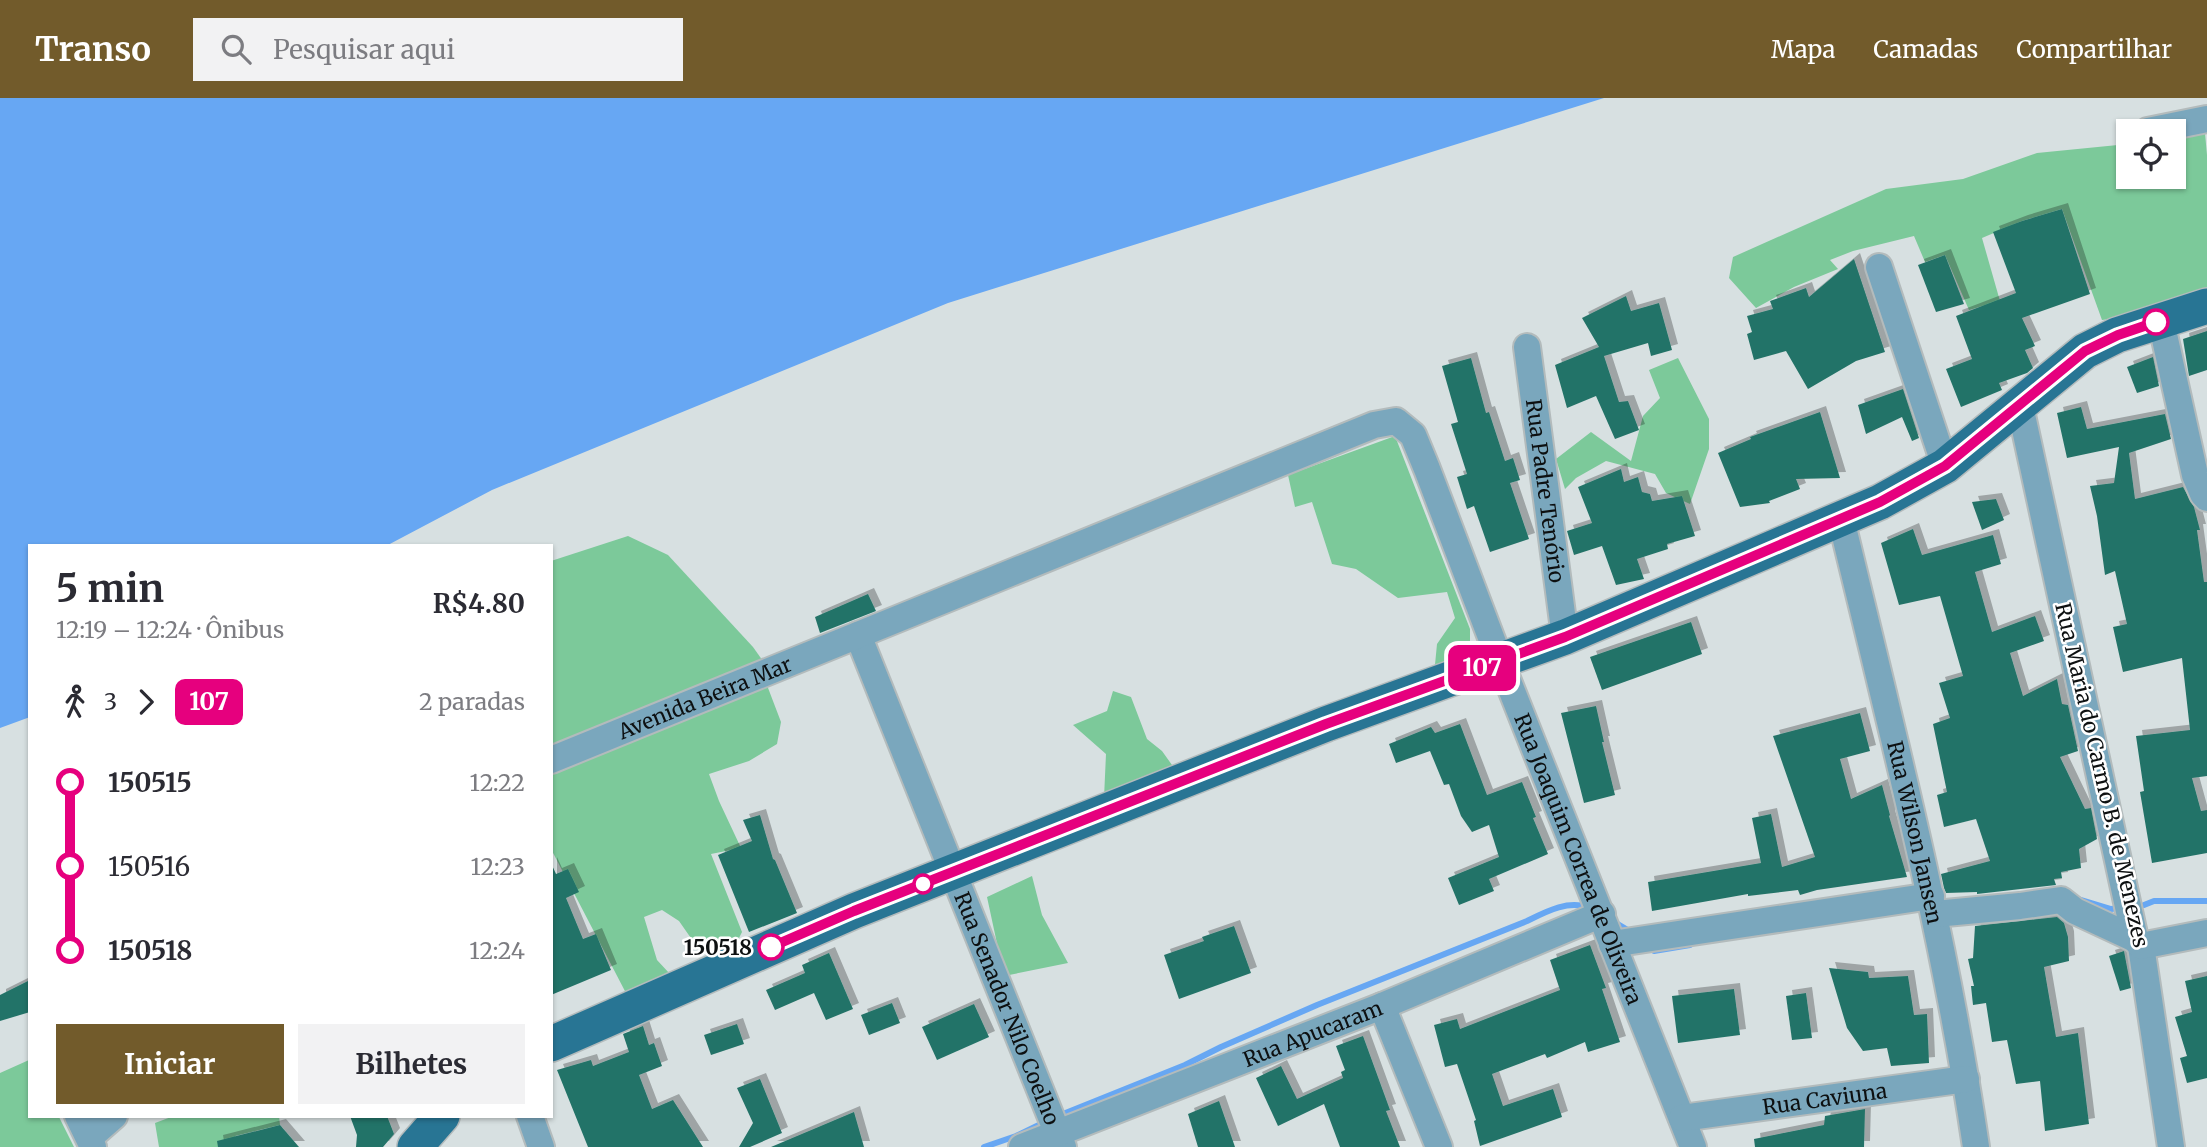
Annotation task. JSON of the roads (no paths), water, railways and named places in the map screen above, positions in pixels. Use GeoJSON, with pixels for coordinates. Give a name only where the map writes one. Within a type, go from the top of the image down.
{"type":"FeatureCollection","features":[{"type":"Feature","properties":{"kind":"main road"},"geometry":{"type":"LineString","coordinates":[[553,1043],[854,911],[1326,724],[1565,637],[1891,497],[1945,466],[2085,351],[2118,335],[2207,306]]}},
{"type":"Feature","properties":{"kind":"main road"},"geometry":{"type":"LineString","coordinates":[[415,1147],[440,1118]]}},
{"type":"Feature","properties":{"kind":"street"},"geometry":{"type":"LineString","coordinates":[[2186,123],[2207,119]]}},
{"type":"Feature","properties":{"kind":"street"},"geometry":{"type":"LineString","coordinates":[[1879,267],[1945,466]]}},
{"type":"Feature","properties":{"kind":"street"},"geometry":{"type":"LineString","coordinates":[[2161,321],[2195,475],[2207,498]]}},
{"type":"Feature","properties":{"kind":"street","name":"Rua Padre Tenório"},"geometry":{"type":"LineString","coordinates":[[1527,347],[1565,637]]}},
{"type":"Feature","properties":{"kind":"street","name":"Rua Maria do Carmo B. de Menezes"},"geometry":{"type":"LineString","coordinates":[[2020,406],[2138,943],[2171,1147]]}},
{"type":"Feature","properties":{"kind":"street","name":"Avenida Beira Mar"},"geometry":{"type":"LineString","coordinates":[[553,759],[1374,425],[1396,421]]}},
{"type":"Feature","properties":{"kind":"street","name":"Rua Joaquim Correa de Oliveira"},"geometry":{"type":"LineString","coordinates":[[1396,421],[1413,435],[1693,1147]]}},
{"type":"Feature","properties":{"kind":"street","name":"Rua Wilson Jansen"},"geometry":{"type":"LineString","coordinates":[[1841,519],[1933,905],[1976,1147]]}},
{"type":"Feature","properties":{"kind":"street","name":"Rua Senador Nilo Coelho"},"geometry":{"type":"LineString","coordinates":[[858,635],[1060,1140]]}},
{"type":"Feature","properties":{"kind":"street"},"geometry":{"type":"LineString","coordinates":[[1612,944],[1933,905],[2020,906],[2061,900],[2074,911],[2138,943],[2207,933]]}},
{"type":"Feature","properties":{"kind":"street","name":"Rua Apucaram"},"geometry":{"type":"LineString","coordinates":[[1022,1147],[1060,1140],[1602,914]]}},
{"type":"Feature","properties":{"kind":"street"},"geometry":{"type":"LineString","coordinates":[[1382,1006],[1439,1147]]}},
{"type":"Feature","properties":{"kind":"street","name":"Rua Caviuna"},"geometry":{"type":"LineString","coordinates":[[1682,1118],[1966,1079]]}},
{"type":"Feature","properties":{"kind":"street"},"geometry":{"type":"LineString","coordinates":[[87,1133],[111,1118]]}},
{"type":"Feature","properties":{"kind":"street"},"geometry":{"type":"LineString","coordinates":[[531,1118],[541,1147]]}},
{"type":"Feature","properties":{"kind":"water"},"geometry":{"type":"Polygon","coordinates":[[[0,98],[1604,98],[948,303],[492,490],[390,544],[28,544],[28,718],[0,728],[0,98]]]}},
{"type":"Feature","properties":{"kind":"waterway"},"geometry":{"type":"LineString","coordinates":[[2078,899],[2111,909],[2120,908]]}},
{"type":"Feature","properties":{"kind":"waterway"},"geometry":{"type":"LineString","coordinates":[[2144,905],[2154,901],[2207,901]]}},
{"type":"Feature","properties":{"kind":"waterway"},"geometry":{"type":"LineString","coordinates":[[1058,1116],[1185,1065],[1317,1005],[1549,911],[1573,905],[1589,908]]}},
{"type":"Feature","properties":{"kind":"waterway"},"geometry":{"type":"LineString","coordinates":[[1611,920],[1631,932]]}},
{"type":"Feature","properties":{"kind":"waterway"},"geometry":{"type":"LineString","coordinates":[[1648,946],[1654,951],[1690,945]]}},
{"type":"Feature","properties":{"kind":"waterway"},"geometry":{"type":"LineString","coordinates":[[984,1147],[1045,1122]]}},
{"type":"Feature","properties":{"kind":"place","name":"150518"},"geometry":{"type":"Point","coordinates":[771,947]}}]}
